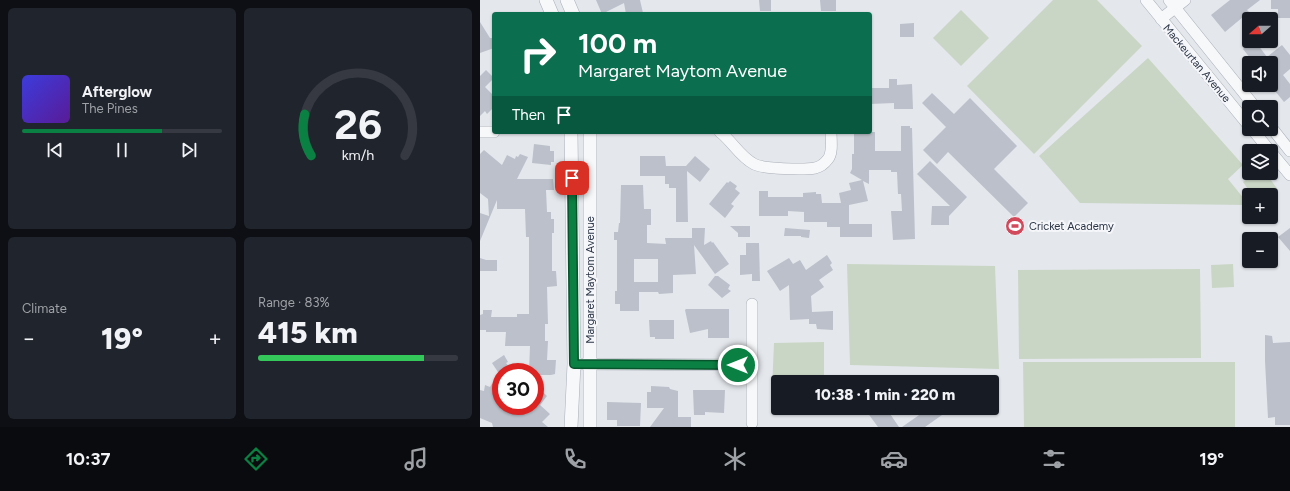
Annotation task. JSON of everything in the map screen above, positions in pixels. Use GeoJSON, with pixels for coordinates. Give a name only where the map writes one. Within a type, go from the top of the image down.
{"type":"FeatureCollection","features":[{"type":"Feature","properties":{"kind":"street"},"geometry":{"type":"LineString","coordinates":[[546,0],[551,12]]}},
{"type":"Feature","properties":{"kind":"street"},"geometry":{"type":"LineString","coordinates":[[567,0],[572,12]]}},
{"type":"Feature","properties":{"kind":"street","name":"Mackeurtan Avenue"},"geometry":{"type":"LineString","coordinates":[[1146,0],[1242,117]]}},
{"type":"Feature","properties":{"kind":"street"},"geometry":{"type":"LineString","coordinates":[[1161,19],[1172,4],[1185,0]]}},
{"type":"Feature","properties":{"kind":"street","name":"Mackeurtan Avenue"},"geometry":{"type":"LineString","coordinates":[[1172,4],[1249,100]]}},
{"type":"Feature","properties":{"kind":"street"},"geometry":{"type":"LineString","coordinates":[[480,132],[492,132]]}},
{"type":"Feature","properties":{"kind":"street","name":"Margaret Maytom Avenue"},"geometry":{"type":"LineString","coordinates":[[571,134],[574,364],[571,427]]}},
{"type":"Feature","properties":{"kind":"street","name":"Margaret Maytom Avenue"},"geometry":{"type":"LineString","coordinates":[[590,134],[590,427]]}},
{"type":"Feature","properties":{"kind":"street"},"geometry":{"type":"LineString","coordinates":[[723,134],[754,165],[764,168],[805,169],[816,168],[824,164],[829,158],[831,134]]}},
{"type":"Feature","properties":{"kind":"street"},"geometry":{"type":"LineString","coordinates":[[1257,136],[1264,144]]}},
{"type":"Feature","properties":{"kind":"street"},"geometry":{"type":"LineString","coordinates":[[1278,136],[1290,152],[1279,162],[1290,175]]}},
{"type":"Feature","properties":{"kind":"street"},"geometry":{"type":"LineString","coordinates":[[752,304],[752,423]]}},
{"type":"Feature","properties":{"kind":"street"},"geometry":{"type":"LineString","coordinates":[[574,364],[752,365]]}},
{"type":"Feature","properties":{"kind":"green space"},"geometry":{"type":"Polygon","coordinates":[[[1053,0],[1097,0],[1142,46],[1034,154],[967,86],[1053,0]]]}},
{"type":"Feature","properties":{"kind":"green space"},"geometry":{"type":"Polygon","coordinates":[[[961,10],[989,38],[961,66],[933,38],[961,10]]]}},
{"type":"Feature","properties":{"kind":"green space"},"geometry":{"type":"Polygon","coordinates":[[[1148,58],[1242,164],[1242,166],[1228,179],[1242,196],[1242,205],[1080,203],[1039,156],[1148,58]]]}},
{"type":"Feature","properties":{"kind":"green space"},"geometry":{"type":"Polygon","coordinates":[[[1246,180],[1271,180],[1277,188],[1247,188],[1243,182],[1246,180]]]}},
{"type":"Feature","properties":{"kind":"green space"},"geometry":{"type":"Polygon","coordinates":[[[847,264],[995,266],[999,369],[850,365],[847,264]]]}},
{"type":"Feature","properties":{"kind":"green space"},"geometry":{"type":"Polygon","coordinates":[[[1233,264],[1234,287],[1212,288],[1211,265],[1233,264]]]}},
{"type":"Feature","properties":{"kind":"green space"},"geometry":{"type":"Polygon","coordinates":[[[1200,269],[1201,358],[1019,359],[1018,270],[1200,269]]]}},
{"type":"Feature","properties":{"kind":"green space"},"geometry":{"type":"Polygon","coordinates":[[[824,342],[824,375],[773,375],[774,343],[824,342]]]}},
{"type":"Feature","properties":{"kind":"green space"},"geometry":{"type":"Polygon","coordinates":[[[1023,362],[1235,362],[1235,427],[1024,427],[1023,362]]]}},
{"type":"Feature","properties":{"kind":"building"},"geometry":{"type":"Polygon","coordinates":[[[596,0],[640,0],[643,12],[626,12],[624,3],[606,12],[601,12],[596,0]]]}},
{"type":"Feature","properties":{"kind":"building"},"geometry":{"type":"Polygon","coordinates":[[[759,0],[771,0],[771,11],[760,11],[759,0]]]}},
{"type":"Feature","properties":{"kind":"building"},"geometry":{"type":"Polygon","coordinates":[[[820,0],[836,0],[836,11],[821,11],[820,0]]]}},
{"type":"Feature","properties":{"kind":"building"},"geometry":{"type":"Polygon","coordinates":[[[1230,0],[1260,0],[1247,10],[1249,12],[1242,12],[1242,18],[1225,32],[1211,15],[1230,0]]]}},
{"type":"Feature","properties":{"kind":"building"},"geometry":{"type":"Polygon","coordinates":[[[1271,0],[1290,0],[1290,18],[1278,18],[1278,9],[1271,9],[1271,0]]]}},
{"type":"Feature","properties":{"kind":"building"},"geometry":{"type":"Polygon","coordinates":[[[480,22],[490,38],[492,38],[492,49],[480,53],[480,22]]]}},
{"type":"Feature","properties":{"kind":"building"},"geometry":{"type":"Polygon","coordinates":[[[914,23],[914,37],[900,37],[900,24],[914,23]]]}},
{"type":"Feature","properties":{"kind":"building"},"geometry":{"type":"Polygon","coordinates":[[[1282,45],[1290,55],[1290,69],[1283,75],[1290,84],[1290,97],[1284,102],[1276,92],[1278,92],[1278,56],[1268,56],[1282,45]]]}},
{"type":"Feature","properties":{"kind":"building"},"geometry":{"type":"Polygon","coordinates":[[[1260,48],[1266,56],[1248,56],[1243,49],[1260,48]]]}},
{"type":"Feature","properties":{"kind":"building"},"geometry":{"type":"Polygon","coordinates":[[[486,70],[492,76],[492,80],[485,87],[492,94],[492,109],[487,114],[485,111],[480,116],[480,76],[486,70]]]}},
{"type":"Feature","properties":{"kind":"building"},"geometry":{"type":"Polygon","coordinates":[[[889,79],[897,79],[897,85],[912,84],[913,109],[894,109],[894,103],[872,104],[872,88],[889,88],[889,79]]]}},
{"type":"Feature","properties":{"kind":"building"},"geometry":{"type":"Polygon","coordinates":[[[932,93],[954,114],[970,98],[1017,146],[994,169],[1028,203],[1014,217],[948,152],[937,164],[923,150],[946,127],[922,103],[932,93]]]}},
{"type":"Feature","properties":{"kind":"building"},"geometry":{"type":"Polygon","coordinates":[[[901,126],[910,126],[910,128],[912,128],[915,239],[893,240],[891,211],[902,211],[901,194],[898,194],[897,172],[891,172],[891,170],[869,170],[869,184],[863,181],[868,201],[849,205],[849,224],[872,224],[872,237],[840,237],[840,227],[827,227],[827,222],[804,222],[804,212],[788,211],[788,216],[759,216],[759,191],[768,191],[768,197],[803,197],[803,193],[816,192],[816,194],[821,194],[822,203],[841,203],[839,193],[851,190],[849,183],[862,180],[850,173],[852,169],[852,154],[854,154],[854,134],[872,134],[872,132],[875,132],[875,151],[901,151],[901,126]]]}},
{"type":"Feature","properties":{"kind":"building"},"geometry":{"type":"Polygon","coordinates":[[[534,144],[550,146],[550,151],[554,151],[554,162],[551,162],[551,165],[532,163],[534,144]]]}},
{"type":"Feature","properties":{"kind":"building"},"geometry":{"type":"Polygon","coordinates":[[[484,150],[502,165],[507,155],[515,159],[516,156],[518,157],[520,154],[528,157],[517,179],[553,179],[554,190],[546,190],[547,212],[551,212],[551,219],[554,219],[554,233],[552,233],[552,271],[556,271],[557,286],[547,287],[548,324],[545,324],[545,341],[548,341],[547,360],[556,360],[555,374],[544,375],[544,363],[529,363],[530,346],[505,346],[506,332],[486,332],[486,330],[480,330],[480,315],[483,314],[483,310],[492,310],[491,317],[517,317],[517,314],[529,314],[529,237],[526,237],[525,209],[497,209],[497,200],[480,241],[480,213],[489,216],[488,199],[480,193],[480,154],[484,150]]]}},
{"type":"Feature","properties":{"kind":"building"},"geometry":{"type":"Polygon","coordinates":[[[640,156],[665,156],[666,166],[686,166],[695,156],[710,169],[700,182],[687,171],[688,222],[676,222],[676,188],[669,188],[669,184],[665,184],[665,176],[640,176],[640,156]]]}},
{"type":"Feature","properties":{"kind":"building"},"geometry":{"type":"Polygon","coordinates":[[[930,161],[967,197],[949,216],[949,225],[931,225],[932,206],[950,206],[917,174],[930,161]]]}},
{"type":"Feature","properties":{"kind":"building"},"geometry":{"type":"Polygon","coordinates":[[[730,181],[737,186],[735,189],[740,193],[731,204],[734,206],[725,218],[709,204],[727,182],[728,183],[730,181]]]}},
{"type":"Feature","properties":{"kind":"building"},"geometry":{"type":"Polygon","coordinates":[[[621,185],[643,185],[644,209],[651,209],[651,225],[647,225],[647,243],[666,244],[665,238],[692,238],[692,228],[705,228],[704,245],[711,241],[712,243],[713,242],[729,264],[715,274],[694,245],[696,274],[673,275],[673,293],[659,294],[658,292],[639,292],[639,311],[620,311],[620,304],[615,304],[615,291],[617,291],[617,240],[614,240],[614,232],[618,232],[620,223],[621,185]],[[634,259],[634,282],[658,282],[658,259],[634,259]]]}},
{"type":"Feature","properties":{"kind":"building"},"geometry":{"type":"Polygon","coordinates":[[[730,226],[750,226],[750,237],[738,237],[738,233],[730,226]]]}},
{"type":"Feature","properties":{"kind":"building"},"geometry":{"type":"Polygon","coordinates":[[[785,228],[810,230],[809,238],[801,236],[784,236],[785,228]]]}},
{"type":"Feature","properties":{"kind":"building"},"geometry":{"type":"Polygon","coordinates":[[[1290,228],[1290,251],[1278,237],[1290,228]]]}},
{"type":"Feature","properties":{"kind":"building"},"geometry":{"type":"Polygon","coordinates":[[[746,243],[759,243],[760,281],[752,281],[752,274],[740,275],[740,255],[746,255],[746,243]]]}},
{"type":"Feature","properties":{"kind":"building"},"geometry":{"type":"Polygon","coordinates":[[[827,255],[832,263],[830,265],[833,270],[819,280],[824,287],[811,296],[812,312],[833,311],[833,330],[817,329],[816,324],[809,324],[809,319],[790,320],[789,285],[780,291],[767,271],[789,258],[793,264],[800,260],[806,270],[827,255]]]}},
{"type":"Feature","properties":{"kind":"building"},"geometry":{"type":"Polygon","coordinates":[[[480,258],[486,260],[497,260],[497,271],[480,271],[480,258]]]}},
{"type":"Feature","properties":{"kind":"building"},"geometry":{"type":"Polygon","coordinates":[[[715,276],[718,276],[730,285],[728,289],[731,291],[722,298],[708,285],[715,276]]]}},
{"type":"Feature","properties":{"kind":"building"},"geometry":{"type":"Polygon","coordinates":[[[686,309],[729,309],[729,338],[708,338],[708,329],[690,333],[686,309]]]}},
{"type":"Feature","properties":{"kind":"building"},"geometry":{"type":"Polygon","coordinates":[[[649,320],[674,320],[674,339],[655,339],[655,337],[650,337],[649,320]]]}},
{"type":"Feature","properties":{"kind":"building"},"geometry":{"type":"Polygon","coordinates":[[[1265,335],[1272,336],[1273,343],[1290,342],[1290,425],[1275,425],[1275,417],[1268,418],[1265,335]]]}},
{"type":"Feature","properties":{"kind":"building"},"geometry":{"type":"Polygon","coordinates":[[[504,355],[508,362],[506,363],[492,363],[504,355]]]}},
{"type":"Feature","properties":{"kind":"building"},"geometry":{"type":"Polygon","coordinates":[[[492,384],[492,415],[544,415],[544,409],[550,414],[542,422],[548,427],[493,427],[492,423],[480,418],[480,390],[484,391],[485,385],[490,387],[492,384]]]}},
{"type":"Feature","properties":{"kind":"building"},"geometry":{"type":"Polygon","coordinates":[[[651,386],[669,387],[670,389],[678,391],[678,417],[691,417],[691,427],[650,427],[664,408],[647,408],[647,392],[651,392],[651,386]]]}},
{"type":"Feature","properties":{"kind":"building"},"geometry":{"type":"Polygon","coordinates":[[[693,390],[725,390],[724,413],[705,412],[705,415],[694,415],[693,390]]]}},
{"type":"Feature","properties":{"kind":"building"},"geometry":{"type":"Polygon","coordinates":[[[607,402],[641,403],[640,426],[617,426],[617,420],[607,420],[607,402]]]}},
{"type":"Feature","properties":{"kind":"building"},"geometry":{"type":"Polygon","coordinates":[[[869,415],[891,415],[899,427],[878,427],[869,415]]]}},
{"type":"Feature","properties":{"kind":"building"},"geometry":{"type":"Polygon","coordinates":[[[919,415],[942,415],[925,427],[902,427],[919,415]]]}},
{"type":"Feature","properties":{"kind":"place","name":"Cricket Academy"},"geometry":{"type":"Point","coordinates":[1015,226]}},
{"type":"Feature","properties":{"kind":"route"},"geometry":{"type":"LineString","coordinates":[[572,178],[574,364],[738,365]]}}]}
